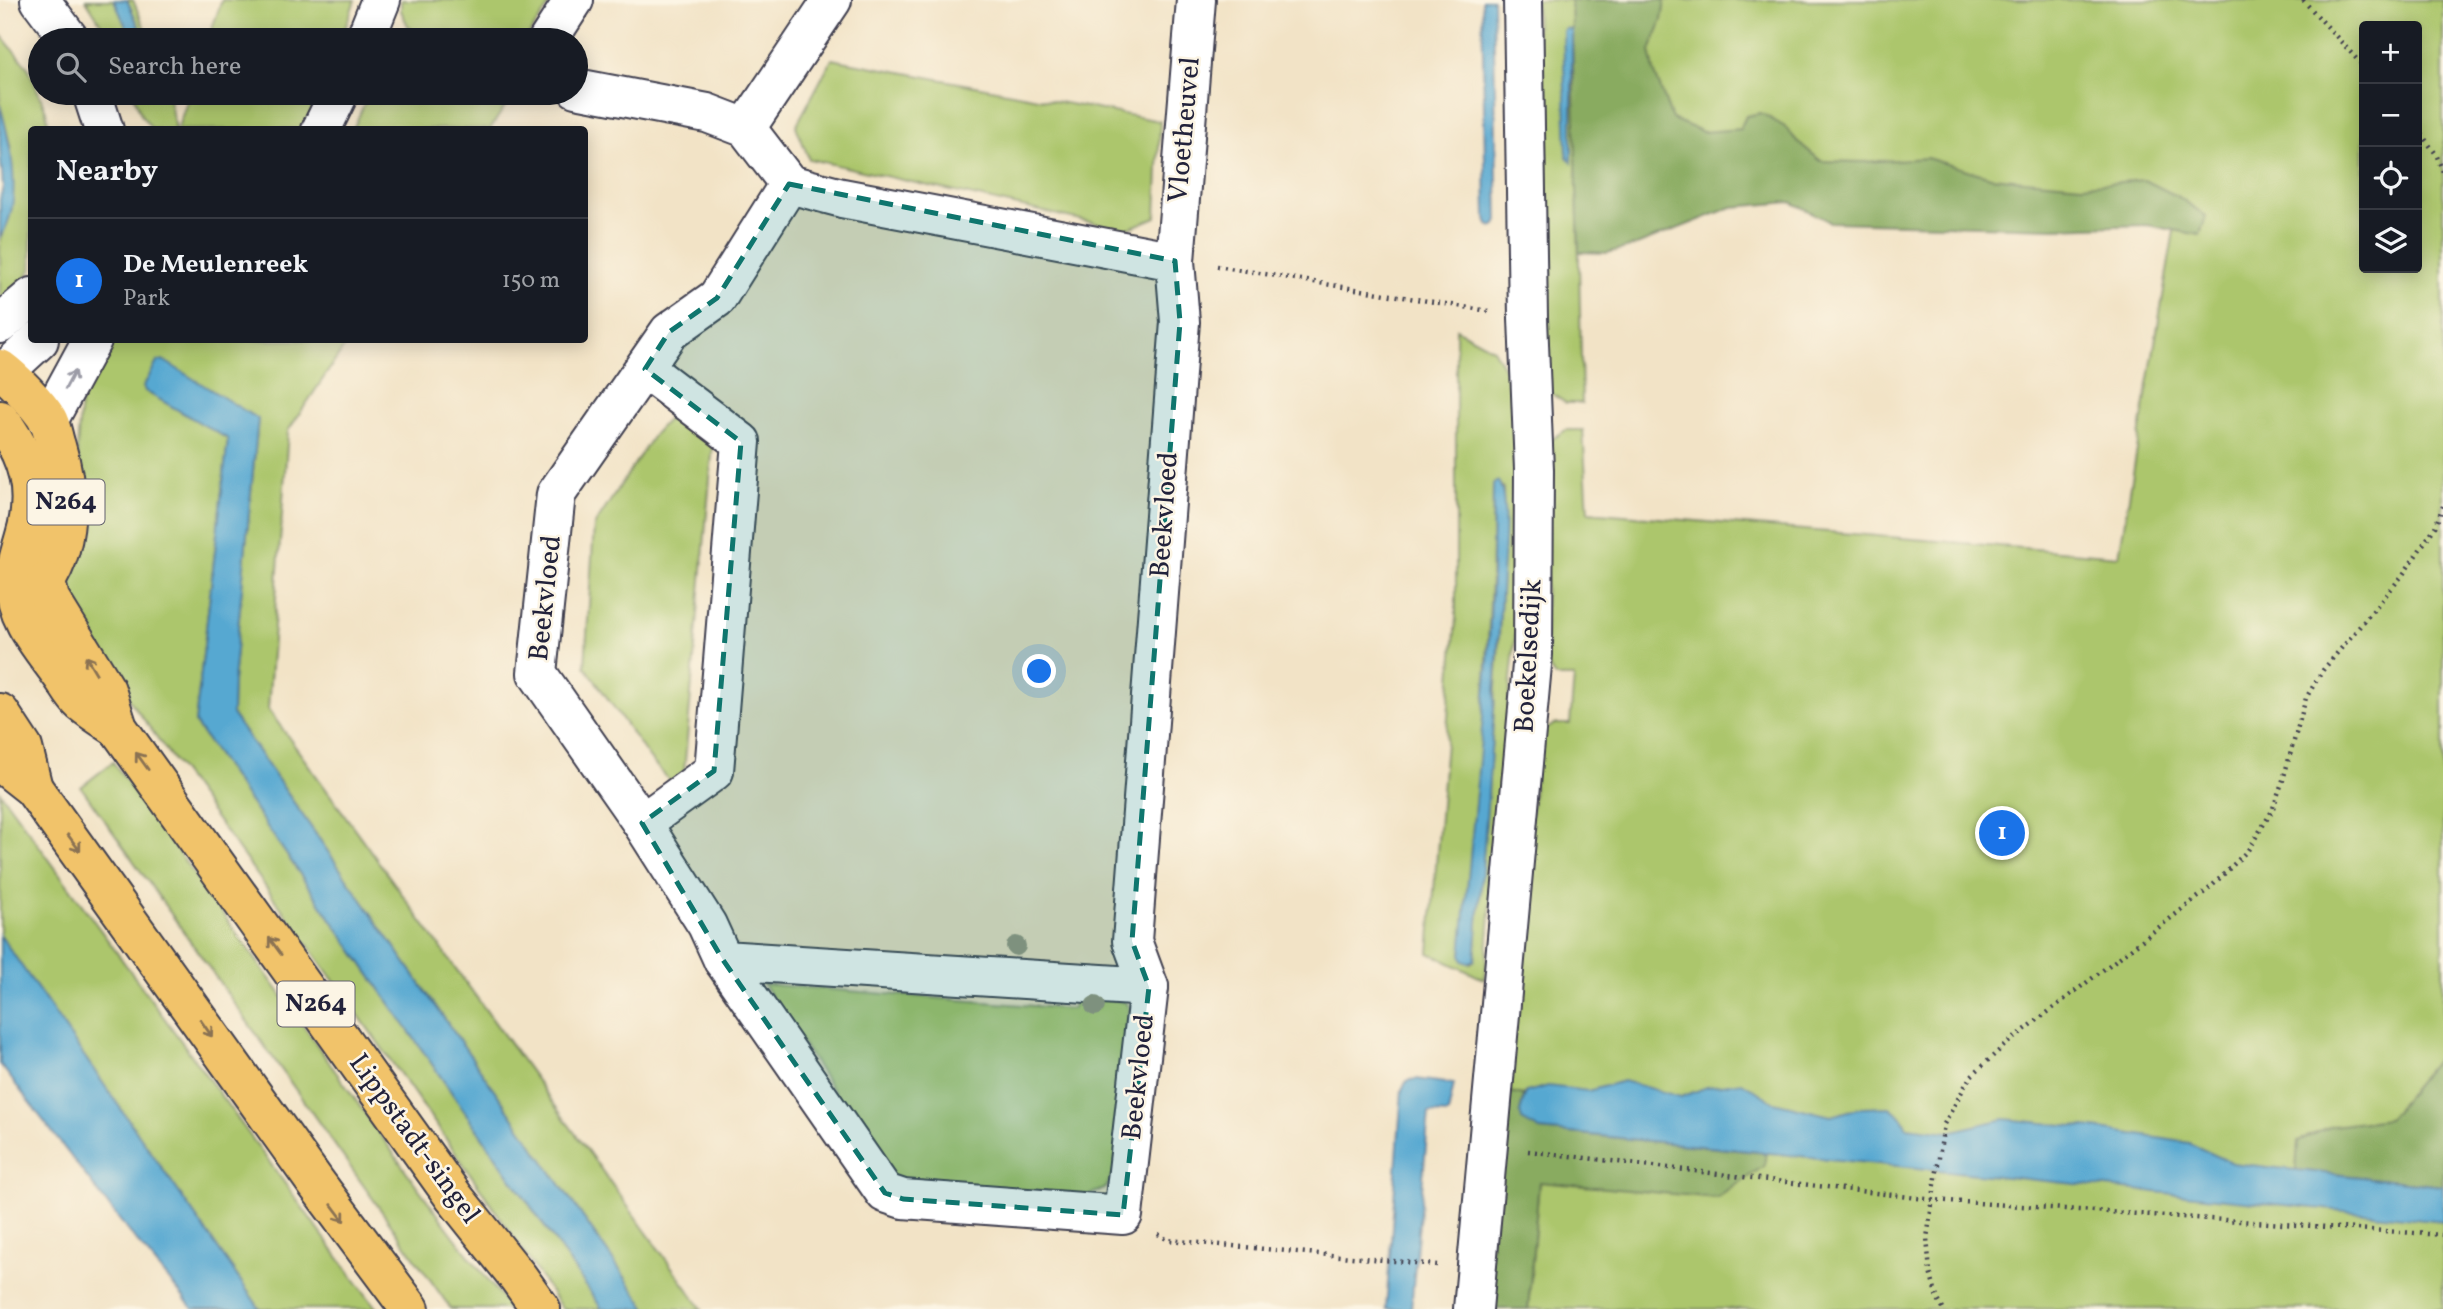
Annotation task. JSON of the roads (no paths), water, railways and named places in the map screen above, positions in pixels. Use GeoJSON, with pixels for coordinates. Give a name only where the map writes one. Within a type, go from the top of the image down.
{"type":"FeatureCollection","features":[{"type":"Feature","properties":{"kind":"main road","name":"N264"},"geometry":{"type":"LineString","coordinates":[[1,372],[48,421],[60,460],[66,495],[64,534],[57,562],[46,582],[10,620]]}},
{"type":"Feature","properties":{"kind":"main road","name":"N264"},"geometry":{"type":"LineString","coordinates":[[0,420],[14,438],[25,460],[31,486],[31,515],[16,564],[15,594],[10,620]]}},
{"type":"Feature","properties":{"kind":"main road","name":"Lippstadt-singel"},"geometry":{"type":"LineString","coordinates":[[46,582],[50,599],[106,690],[118,728],[454,1197],[519,1277],[541,1309]]}},
{"type":"Feature","properties":{"kind":"main road","name":"Lippstadt-singel"},"geometry":{"type":"LineString","coordinates":[[10,620],[27,627],[81,702],[118,728]]}},
{"type":"Feature","properties":{"kind":"main road"},"geometry":{"type":"LineString","coordinates":[[0,713],[23,748],[33,788]]}},
{"type":"Feature","properties":{"kind":"main road"},"geometry":{"type":"LineString","coordinates":[[0,762],[33,788],[410,1309]]}},
{"type":"Feature","properties":{"kind":"street"},"geometry":{"type":"LineString","coordinates":[[40,0],[61,28]]}},
{"type":"Feature","properties":{"kind":"street"},"geometry":{"type":"LineString","coordinates":[[370,28],[381,0]]}},
{"type":"Feature","properties":{"kind":"street"},"geometry":{"type":"LineString","coordinates":[[556,28],[574,0]]}},
{"type":"Feature","properties":{"kind":"street"},"geometry":{"type":"LineString","coordinates":[[746,128],[832,0]]}},
{"type":"Feature","properties":{"kind":"street","name":"Vloetheuvel"},"geometry":{"type":"LineString","coordinates":[[1175,261],[1196,0]]}},
{"type":"Feature","properties":{"kind":"street","name":"Boekelsedijk"},"geometry":{"type":"LineString","coordinates":[[1473,1309],[1533,654],[1534,470],[1528,318],[1523,0]]}},
{"type":"Feature","properties":{"kind":"street"},"geometry":{"type":"LineString","coordinates":[[588,90],[707,113],[746,128],[789,184],[842,198],[1175,261]]}},
{"type":"Feature","properties":{"kind":"street"},"geometry":{"type":"LineString","coordinates":[[96,105],[103,126]]}},
{"type":"Feature","properties":{"kind":"street"},"geometry":{"type":"LineString","coordinates":[[323,126],[333,105]]}},
{"type":"Feature","properties":{"kind":"street","name":"Beekvloed"},"geometry":{"type":"LineString","coordinates":[[789,184],[717,298],[669,332],[556,494],[537,673],[642,823],[708,925],[723,960],[885,1193],[903,1199],[1123,1215],[1149,987],[1132,941],[1180,322],[1175,261]]}},
{"type":"Feature","properties":{"kind":"street"},"geometry":{"type":"LineString","coordinates":[[0,324],[28,301]]}},
{"type":"Feature","properties":{"kind":"street"},"geometry":{"type":"LineString","coordinates":[[1,372],[35,343]]}},
{"type":"Feature","properties":{"kind":"street"},"geometry":{"type":"LineString","coordinates":[[48,421],[90,343]]}},
{"type":"Feature","properties":{"kind":"street"},"geometry":{"type":"LineString","coordinates":[[642,823],[714,771],[741,442],[645,369]]}},
{"type":"Feature","properties":{"kind":"street"},"geometry":{"type":"LineString","coordinates":[[723,960],[1149,987]]}},
{"type":"Feature","properties":{"kind":"water"},"geometry":{"type":"Polygon","coordinates":[[[114,0],[127,0],[140,28],[127,28],[114,0]]]}},
{"type":"Feature","properties":{"kind":"water"},"geometry":{"type":"Polygon","coordinates":[[[1482,0],[1493,0],[1498,221],[1492,227],[1488,225],[1486,218],[1482,0]]]}},
{"type":"Feature","properties":{"kind":"water"},"geometry":{"type":"Polygon","coordinates":[[[1565,28],[1572,30],[1572,162],[1567,157],[1565,28]]]}},
{"type":"Feature","properties":{"kind":"water"},"geometry":{"type":"Polygon","coordinates":[[[0,105],[11,154],[14,190],[8,223],[0,237],[0,199],[3,187],[0,105]]]}},
{"type":"Feature","properties":{"kind":"water"},"geometry":{"type":"Polygon","coordinates":[[[163,360],[258,419],[232,714],[647,1309],[602,1309],[195,723],[228,439],[145,391],[143,387],[157,362],[163,360]]]}},
{"type":"Feature","properties":{"kind":"water"},"geometry":{"type":"Polygon","coordinates":[[[1498,481],[1504,502],[1504,534],[1496,683],[1475,960],[1468,963],[1463,961],[1461,955],[1488,662],[1493,484],[1498,481]]]}},
{"type":"Feature","properties":{"kind":"water"},"geometry":{"type":"Polygon","coordinates":[[[0,935],[260,1309],[193,1309],[121,1222],[0,1064],[0,935]]]}},
{"type":"Feature","properties":{"kind":"water"},"geometry":{"type":"Polygon","coordinates":[[[1416,1079],[1454,1084],[1448,1114],[1429,1113],[1411,1309],[1386,1309],[1402,1089],[1407,1081],[1416,1079]]]}},
{"type":"Feature","properties":{"kind":"water"},"geometry":{"type":"Polygon","coordinates":[[[1623,1081],[1681,1097],[1707,1087],[1742,1082],[1774,1102],[1831,1116],[1859,1108],[1890,1107],[1901,1116],[1907,1127],[1949,1132],[2004,1119],[2095,1128],[2189,1143],[2232,1163],[2443,1186],[2443,1221],[1540,1130],[1522,1120],[1520,1112],[1526,1092],[1548,1086],[1588,1091],[1623,1081]]]}},
{"type":"Feature","properties":{"kind":"place","name":"De Meulenreek"},"geometry":{"type":"Point","coordinates":[2002,833]}}]}
